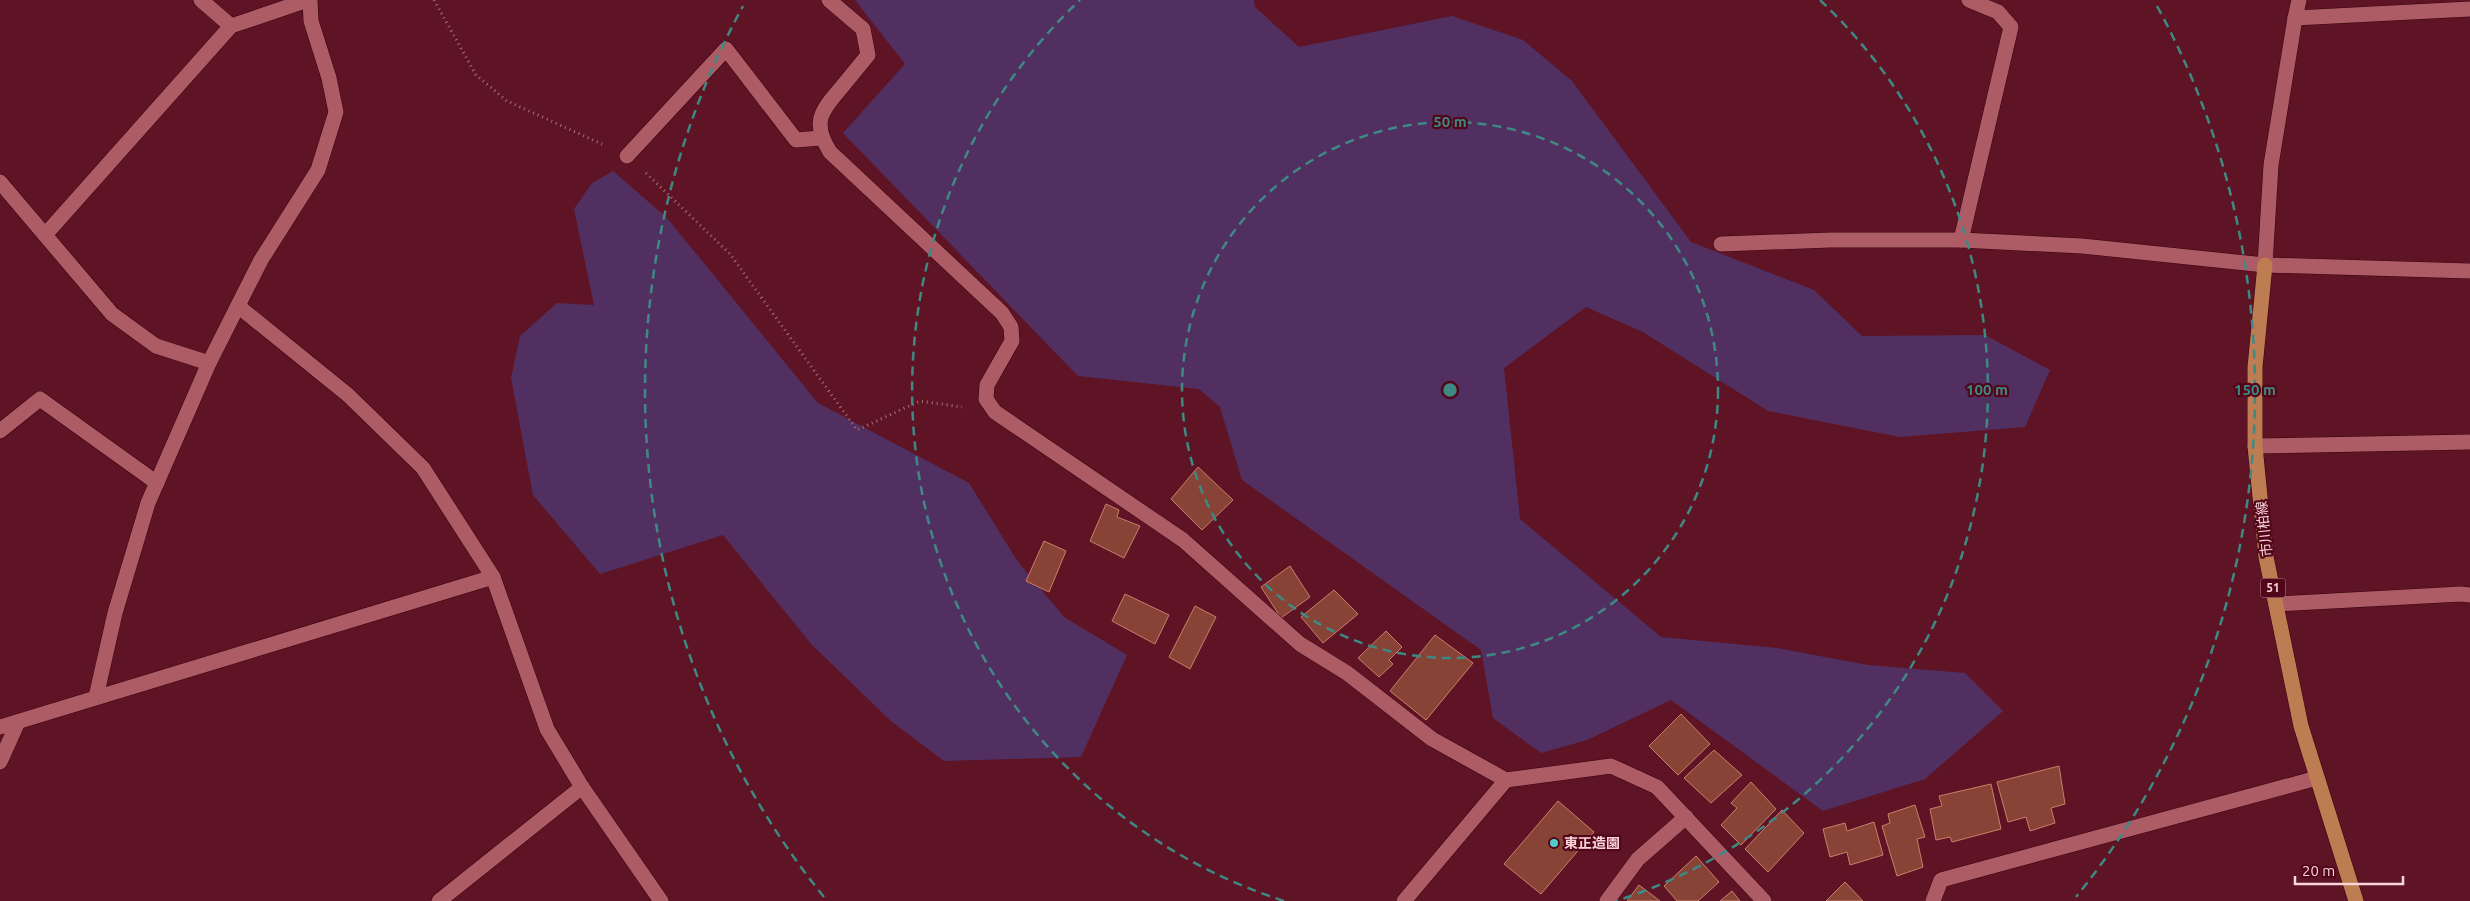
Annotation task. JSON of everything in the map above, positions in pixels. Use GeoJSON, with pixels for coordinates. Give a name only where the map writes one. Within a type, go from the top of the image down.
{"type":"FeatureCollection","features":[{"type":"Feature","properties":{"kind":"main road","name":"市川柏線"},"geometry":{"type":"LineString","coordinates":[[2265,265],[2255,367],[2255,446],[2266,557],[2301,726],[2356,901]]}},
{"type":"Feature","properties":{"kind":"street"},"geometry":{"type":"LineString","coordinates":[[201,0],[231,26]]}},
{"type":"Feature","properties":{"kind":"street"},"geometry":{"type":"LineString","coordinates":[[45,235],[231,26],[309,0],[311,21],[329,78],[336,112],[318,170],[261,260],[209,364],[148,503],[115,613],[96,697]]}},
{"type":"Feature","properties":{"kind":"street"},"geometry":{"type":"LineString","coordinates":[[829,0],[863,29],[868,55],[822,110],[821,138],[830,152],[1002,312],[1011,327],[1012,341],[987,386],[986,399],[995,412],[1183,540],[1300,644],[1347,673],[1432,739],[1506,780],[1611,766],[1657,787],[1764,901]]}},
{"type":"Feature","properties":{"kind":"street"},"geometry":{"type":"LineString","coordinates":[[1961,240],[2011,27],[1998,12],[1969,0]]}},
{"type":"Feature","properties":{"kind":"street"},"geometry":{"type":"LineString","coordinates":[[2265,265],[2271,165],[2299,0]]}},
{"type":"Feature","properties":{"kind":"street"},"geometry":{"type":"LineString","coordinates":[[2295,18],[2470,10]]}},
{"type":"Feature","properties":{"kind":"street"},"geometry":{"type":"LineString","coordinates":[[627,156],[726,49],[796,140],[821,138]]}},
{"type":"Feature","properties":{"kind":"street"},"geometry":{"type":"LineString","coordinates":[[0,182],[112,314],[156,346],[209,364]]}},
{"type":"Feature","properties":{"kind":"street"},"geometry":{"type":"LineString","coordinates":[[1721,244],[1830,240],[1961,240],[2082,246],[2265,265],[2470,270]]}},
{"type":"Feature","properties":{"kind":"street"},"geometry":{"type":"LineString","coordinates":[[238,306],[348,395],[422,468],[493,577],[548,729],[582,787],[661,901]]}},
{"type":"Feature","properties":{"kind":"street"},"geometry":{"type":"LineString","coordinates":[[0,431],[40,399],[157,483]]}},
{"type":"Feature","properties":{"kind":"street"},"geometry":{"type":"LineString","coordinates":[[2255,446],[2470,442]]}},
{"type":"Feature","properties":{"kind":"street"},"geometry":{"type":"LineString","coordinates":[[0,727],[493,577]]}},
{"type":"Feature","properties":{"kind":"street"},"geometry":{"type":"LineString","coordinates":[[2276,604],[2470,595]]}},
{"type":"Feature","properties":{"kind":"street"},"geometry":{"type":"LineString","coordinates":[[0,762],[18,722]]}},
{"type":"Feature","properties":{"kind":"street"},"geometry":{"type":"LineString","coordinates":[[1933,901],[1941,880],[2317,778]]}},
{"type":"Feature","properties":{"kind":"street"},"geometry":{"type":"LineString","coordinates":[[1404,901],[1506,780]]}},
{"type":"Feature","properties":{"kind":"street"},"geometry":{"type":"LineString","coordinates":[[439,901],[582,787]]}},
{"type":"Feature","properties":{"kind":"street"},"geometry":{"type":"LineString","coordinates":[[1607,901],[1638,859],[1686,817]]}},
{"type":"Feature","properties":{"kind":"path"},"geometry":{"type":"LineString","coordinates":[[434,0],[476,75],[507,101],[627,156],[730,254],[857,430],[920,401],[995,412]]}},
{"type":"Feature","properties":{"kind":"shaded area"},"geometry":{"type":"Polygon","coordinates":[[[855,0],[1254,0],[1255,7],[1299,47],[1452,16],[1523,40],[1572,81],[1691,242],[1814,290],[1862,336],[1985,335],[2050,370],[2025,427],[1900,437],[1768,411],[1643,332],[1586,307],[1504,368],[1520,519],[1661,637],[1777,648],[1868,665],[1965,673],[2003,711],[1925,779],[1823,811],[1671,700],[1587,740],[1541,753],[1493,718],[1481,650],[1242,480],[1220,407],[1199,389],[1078,376],[843,133],[905,64],[855,0]]]}},
{"type":"Feature","properties":{"kind":"shaded area"},"geometry":{"type":"Polygon","coordinates":[[[613,171],[667,218],[818,403],[969,483],[1018,562],[1064,617],[1127,655],[1081,757],[944,761],[891,721],[812,645],[723,535],[600,574],[533,495],[511,378],[520,336],[557,303],[594,305],[574,209],[592,183],[613,171]]]}},
{"type":"Feature","properties":{"kind":"building"},"geometry":{"type":"Polygon","coordinates":[[[1198,467],[1233,500],[1202,530],[1171,499],[1198,467]]]}},
{"type":"Feature","properties":{"kind":"building"},"geometry":{"type":"Polygon","coordinates":[[[1106,504],[1119,510],[1117,517],[1140,526],[1124,558],[1090,541],[1106,504]]]}},
{"type":"Feature","properties":{"kind":"building"},"geometry":{"type":"Polygon","coordinates":[[[1044,541],[1066,551],[1049,592],[1026,581],[1044,541]]]}},
{"type":"Feature","properties":{"kind":"building"},"geometry":{"type":"Polygon","coordinates":[[[1290,566],[1310,597],[1281,618],[1261,587],[1290,566]]]}},
{"type":"Feature","properties":{"kind":"building"},"geometry":{"type":"Polygon","coordinates":[[[1334,590],[1358,614],[1323,643],[1301,617],[1334,590]]]}},
{"type":"Feature","properties":{"kind":"building"},"geometry":{"type":"Polygon","coordinates":[[[1125,594],[1169,615],[1155,644],[1112,621],[1125,594]]]}},
{"type":"Feature","properties":{"kind":"building"},"geometry":{"type":"Polygon","coordinates":[[[1195,606],[1216,617],[1190,669],[1169,657],[1195,606]]]}},
{"type":"Feature","properties":{"kind":"building"},"geometry":{"type":"Polygon","coordinates":[[[1386,631],[1402,647],[1389,660],[1393,664],[1379,677],[1358,658],[1386,631]]]}},
{"type":"Feature","properties":{"kind":"building"},"geometry":{"type":"Polygon","coordinates":[[[1435,635],[1473,663],[1426,720],[1390,691],[1435,635]]]}},
{"type":"Feature","properties":{"kind":"building"},"geometry":{"type":"Polygon","coordinates":[[[1681,714],[1710,744],[1678,775],[1649,746],[1681,714]]]}},
{"type":"Feature","properties":{"kind":"building"},"geometry":{"type":"Polygon","coordinates":[[[1714,750],[1742,775],[1711,803],[1684,778],[1714,750]]]}},
{"type":"Feature","properties":{"kind":"building"},"geometry":{"type":"Polygon","coordinates":[[[2059,766],[2065,804],[2051,808],[2055,823],[2030,831],[2026,817],[2008,822],[1997,782],[2059,766]]]}},
{"type":"Feature","properties":{"kind":"building"},"geometry":{"type":"Polygon","coordinates":[[[1751,782],[1776,809],[1741,845],[1721,825],[1737,808],[1731,803],[1751,782]]]}},
{"type":"Feature","properties":{"kind":"building"},"geometry":{"type":"Polygon","coordinates":[[[1991,784],[2001,829],[1952,842],[1950,837],[1936,840],[1930,809],[1942,806],[1939,796],[1991,784]]]}},
{"type":"Feature","properties":{"kind":"building","name":"東正造園"},"geometry":{"type":"Polygon","coordinates":[[[1558,801],[1594,832],[1541,894],[1504,864],[1558,801]]]}},
{"type":"Feature","properties":{"kind":"building"},"geometry":{"type":"Polygon","coordinates":[[[1915,805],[1925,837],[1917,839],[1923,867],[1897,876],[1882,826],[1890,823],[1888,814],[1915,805]]]}},
{"type":"Feature","properties":{"kind":"building"},"geometry":{"type":"Polygon","coordinates":[[[1782,810],[1804,833],[1768,872],[1745,849],[1782,810]]]}},
{"type":"Feature","properties":{"kind":"building"},"geometry":{"type":"Polygon","coordinates":[[[1874,822],[1883,855],[1850,865],[1847,852],[1830,857],[1823,829],[1845,823],[1847,831],[1874,822]]]}},
{"type":"Feature","properties":{"kind":"building"},"geometry":{"type":"Polygon","coordinates":[[[1696,856],[1719,882],[1698,901],[1677,901],[1664,886],[1696,856]]]}},
{"type":"Feature","properties":{"kind":"building"},"geometry":{"type":"Polygon","coordinates":[[[1845,882],[1863,901],[1826,901],[1845,882]]]}},
{"type":"Feature","properties":{"kind":"building"},"geometry":{"type":"Polygon","coordinates":[[[1639,885],[1660,901],[1627,901],[1639,885]]]}},
{"type":"Feature","properties":{"kind":"building"},"geometry":{"type":"Polygon","coordinates":[[[1732,891],[1740,901],[1720,901],[1732,891]]]}},
{"type":"Feature","properties":{"kind":"place","name":"東正造園"},"geometry":{"type":"Point","coordinates":[1554,843]}}]}
